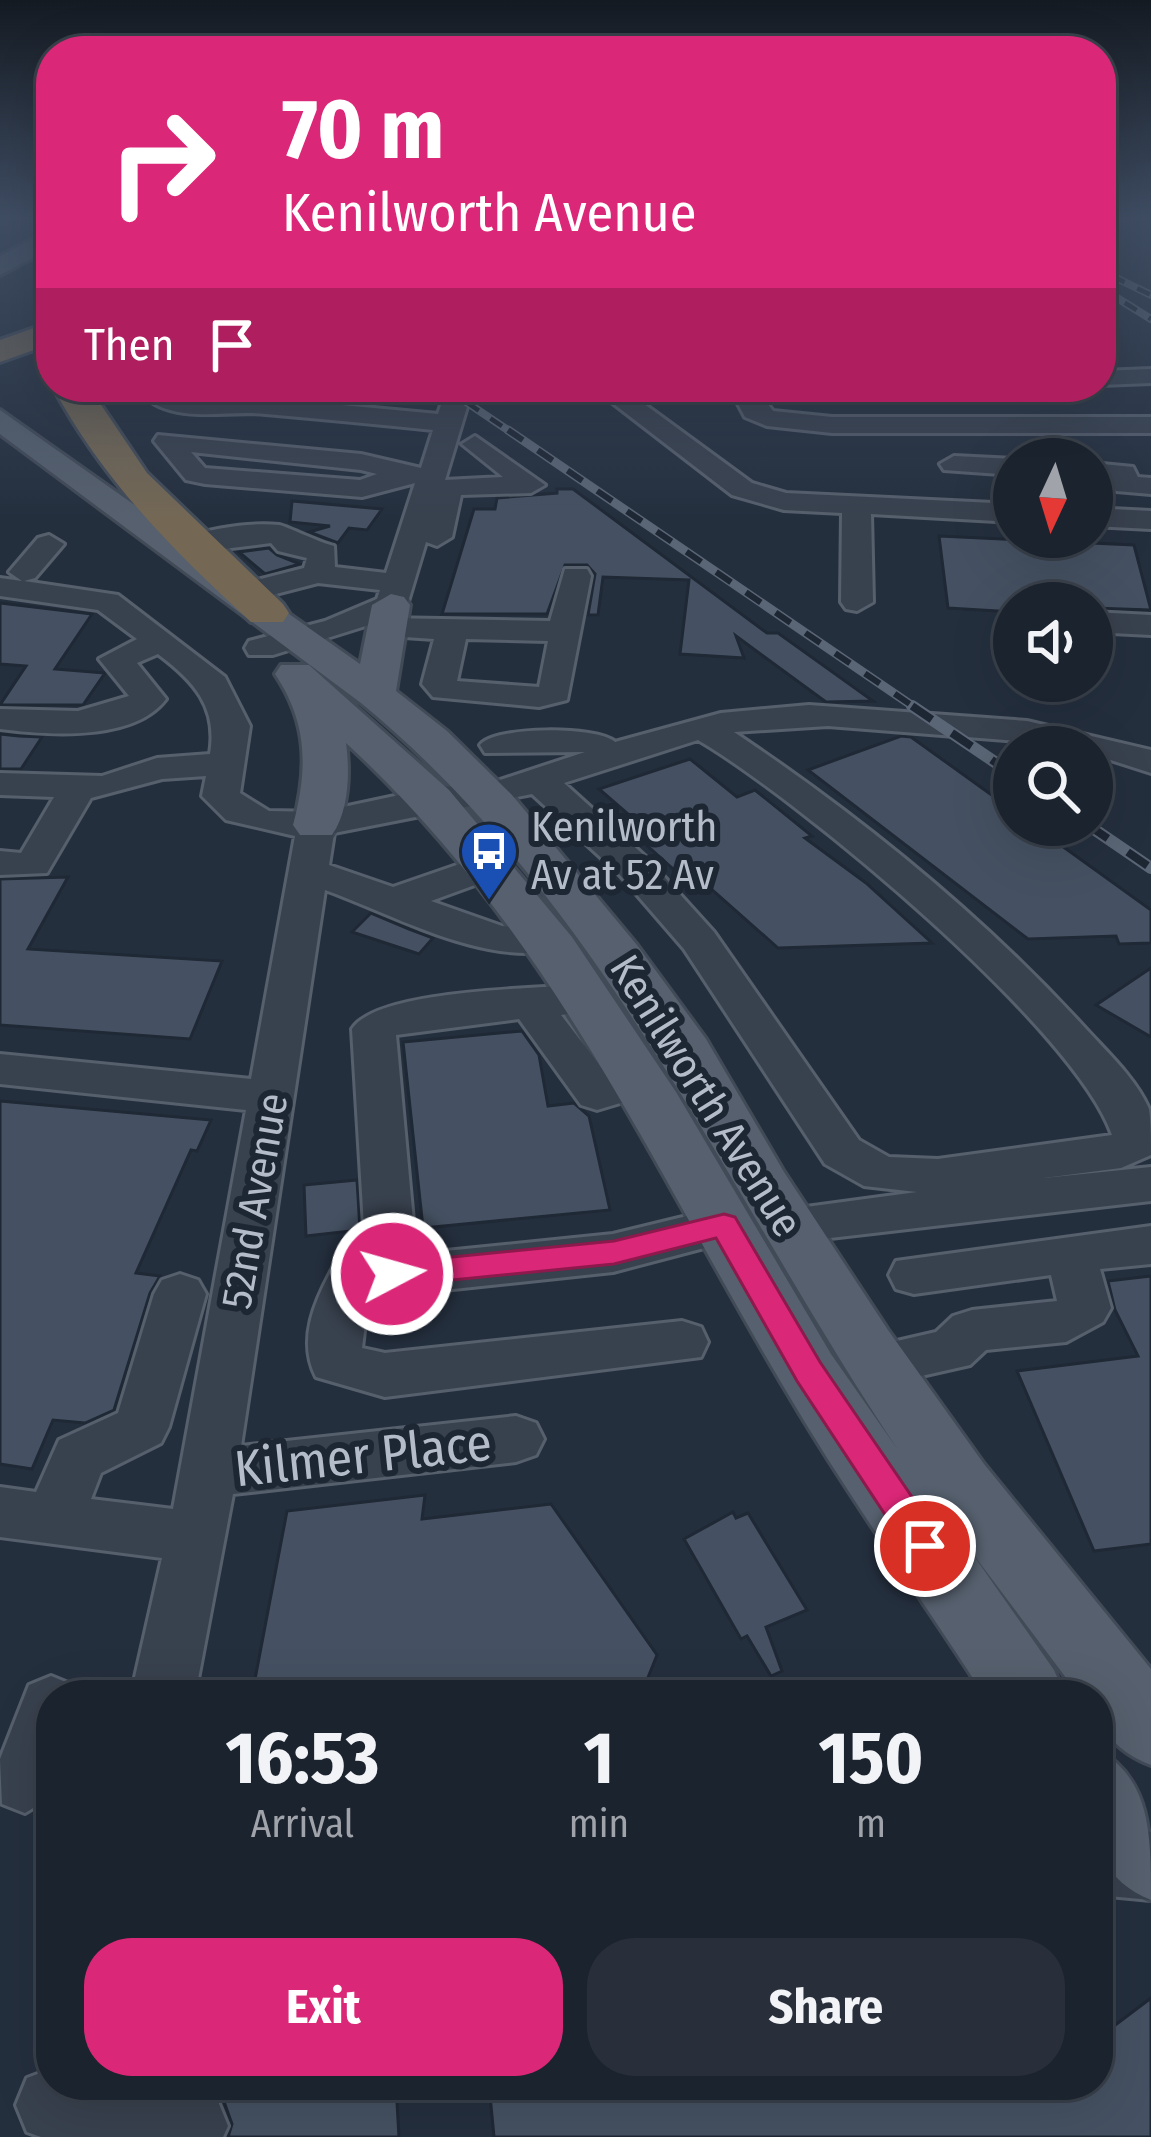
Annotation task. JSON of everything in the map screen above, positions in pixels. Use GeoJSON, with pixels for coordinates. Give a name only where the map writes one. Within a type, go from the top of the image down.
{"type":"FeatureCollection","features":[{"type":"Feature","properties":{"kind":"highway"},"geometry":{"type":"LineString","coordinates":[[0,334],[36,321]]}},
{"type":"Feature","properties":{"kind":"highway"},"geometry":{"type":"LineString","coordinates":[[0,352],[36,338]]}},
{"type":"Feature","properties":{"kind":"highway"},"geometry":{"type":"LineString","coordinates":[[80,402],[127,478],[257,618]]}},
{"type":"Feature","properties":{"kind":"main road","name":"Kenilworth Avenue"},"geometry":{"type":"LineString","coordinates":[[0,419],[257,618],[304,681],[489,780]]}},
{"type":"Feature","properties":{"kind":"main road","name":"Kenilworth Avenue"},"geometry":{"type":"LineString","coordinates":[[0,451],[257,618],[302,638],[489,780],[687,1052],[788,1225],[960,1485],[1151,1728]]}},
{"type":"Feature","properties":{"kind":"main road"},"geometry":{"type":"LineString","coordinates":[[375,694],[391,605]]}},
{"type":"Feature","properties":{"kind":"main road"},"geometry":{"type":"LineString","coordinates":[[304,681],[328,734],[330,758],[311,848]]}},
{"type":"Feature","properties":{"kind":"main road","name":"Kenilworth Avenue"},"geometry":{"type":"LineString","coordinates":[[489,780],[490,866],[589,998],[808,1372],[1017,1680]]}},
{"type":"Feature","properties":{"kind":"main road"},"geometry":{"type":"LineString","coordinates":[[1113,1811],[1151,1863]]}},
{"type":"Feature","properties":{"kind":"street"},"geometry":{"type":"LineString","coordinates":[[1116,377],[1151,376]]}},
{"type":"Feature","properties":{"kind":"street"},"geometry":{"type":"LineString","coordinates":[[174,402],[239,410],[244,402]]}},
{"type":"Feature","properties":{"kind":"street"},"geometry":{"type":"LineString","coordinates":[[348,402],[381,404],[446,423]]}},
{"type":"Feature","properties":{"kind":"street"},"geometry":{"type":"LineString","coordinates":[[391,605],[414,523],[415,477],[454,402]]}},
{"type":"Feature","properties":{"kind":"street"},"geometry":{"type":"LineString","coordinates":[[626,402],[752,494],[993,512]]}},
{"type":"Feature","properties":{"kind":"street"},"geometry":{"type":"LineString","coordinates":[[750,402],[754,411],[767,418],[1151,444]]}},
{"type":"Feature","properties":{"kind":"street"},"geometry":{"type":"LineString","coordinates":[[893,428],[1151,424]]}},
{"type":"Feature","properties":{"kind":"street"},"geometry":{"type":"LineString","coordinates":[[167,441],[361,462],[415,477],[362,489],[205,476],[196,474],[167,441]]}},
{"type":"Feature","properties":{"kind":"street"},"geometry":{"type":"LineString","coordinates":[[215,500],[269,504],[306,499],[414,523],[438,537],[449,487],[472,481],[531,485],[475,444]]}},
{"type":"Feature","properties":{"kind":"street"},"geometry":{"type":"LineString","coordinates":[[954,464],[993,472]]}},
{"type":"Feature","properties":{"kind":"street"},"geometry":{"type":"LineString","coordinates":[[1113,472],[1123,473],[1126,484],[1151,486]]}},
{"type":"Feature","properties":{"kind":"street"},"geometry":{"type":"LineString","coordinates":[[856,505],[857,602]]}},
{"type":"Feature","properties":{"kind":"street"},"geometry":{"type":"LineString","coordinates":[[1113,518],[1151,520]]}},
{"type":"Feature","properties":{"kind":"street"},"geometry":{"type":"LineString","coordinates":[[190,544],[217,536],[279,534],[289,545],[322,552],[318,574],[257,618]]}},
{"type":"Feature","properties":{"kind":"street"},"geometry":{"type":"LineString","coordinates":[[8,576],[49,544]]}},
{"type":"Feature","properties":{"kind":"street"},"geometry":{"type":"LineString","coordinates":[[318,574],[452,630],[534,633],[567,626]]}},
{"type":"Feature","properties":{"kind":"street"},"geometry":{"type":"LineString","coordinates":[[8,576],[107,602],[163,641],[212,684],[227,706],[232,727],[221,782],[227,804],[311,848],[392,901],[497,938],[547,940]]}},
{"type":"Feature","properties":{"kind":"street"},"geometry":{"type":"LineString","coordinates":[[452,630],[439,684],[445,690],[539,697],[555,693],[576,576]]}},
{"type":"Feature","properties":{"kind":"street"},"geometry":{"type":"LineString","coordinates":[[302,638],[391,605]]}},
{"type":"Feature","properties":{"kind":"street"},"geometry":{"type":"LineString","coordinates":[[1113,623],[1151,625]]}},
{"type":"Feature","properties":{"kind":"street"},"geometry":{"type":"LineString","coordinates":[[0,719],[76,721],[127,714],[149,699],[116,659],[163,641]]}},
{"type":"Feature","properties":{"kind":"street"},"geometry":{"type":"LineString","coordinates":[[489,780],[601,758],[705,728],[758,718],[833,714],[1010,727],[1133,749],[1151,762]]}},
{"type":"Feature","properties":{"kind":"street"},"geometry":{"type":"LineString","coordinates":[[489,780],[634,867],[699,941],[842,1152],[881,1174],[938,1176],[1121,1151],[1138,1141],[1138,1123],[1096,1065],[946,917],[829,815],[705,728]]}},
{"type":"Feature","properties":{"kind":"street"},"geometry":{"type":"LineString","coordinates":[[311,848],[368,819],[593,741],[603,744],[601,758]]}},
{"type":"Feature","properties":{"kind":"street"},"geometry":{"type":"LineString","coordinates":[[0,784],[105,787],[157,769],[227,763]]}},
{"type":"Feature","properties":{"kind":"street"},"geometry":{"type":"LineString","coordinates":[[0,863],[33,865],[78,788]]}},
{"type":"Feature","properties":{"kind":"street","name":"52nd Avenue"},"geometry":{"type":"LineString","coordinates":[[166,1680],[208,1473],[311,848]]}},
{"type":"Feature","properties":{"kind":"street"},"geometry":{"type":"LineString","coordinates":[[392,901],[490,866]]}},
{"type":"Feature","properties":{"kind":"street"},"geometry":{"type":"LineString","coordinates":[[392,1274],[374,1029],[392,1018],[589,998]]}},
{"type":"Feature","properties":{"kind":"street"},"geometry":{"type":"LineString","coordinates":[[530,1004],[597,1094],[641,1082]]}},
{"type":"Feature","properties":{"kind":"street"},"geometry":{"type":"LineString","coordinates":[[0,1069],[272,1097]]}},
{"type":"Feature","properties":{"kind":"street"},"geometry":{"type":"LineString","coordinates":[[788,1225],[1151,1184]]}},
{"type":"Feature","properties":{"kind":"street"},"geometry":{"type":"LineString","coordinates":[[682,1342],[385,1375],[335,1362],[337,1307],[352,1280],[614,1252],[724,1225]]}},
{"type":"Feature","properties":{"kind":"street"},"geometry":{"type":"LineString","coordinates":[[914,1275],[1151,1245]]}},
{"type":"Feature","properties":{"kind":"street"},"geometry":{"type":"LineString","coordinates":[[877,1365],[951,1350],[972,1331],[1066,1322],[1085,1308],[1075,1270],[1077,1252]]}},
{"type":"Feature","properties":{"kind":"street"},"geometry":{"type":"LineString","coordinates":[[1004,1263],[1035,1325]]}},
{"type":"Feature","properties":{"kind":"street"},"geometry":{"type":"LineString","coordinates":[[27,1516],[79,1457],[141,1427],[180,1294]]}},
{"type":"Feature","properties":{"kind":"street","name":"Kilmer Place"},"geometry":{"type":"LineString","coordinates":[[208,1473],[516,1438]]}},
{"type":"Feature","properties":{"kind":"street","name":"Kilmer Place"},"geometry":{"type":"LineString","coordinates":[[27,1516],[194,1537]]}},
{"type":"Feature","properties":{"kind":"street"},"geometry":{"type":"LineString","coordinates":[[25,1781],[36,1749]]}},
{"type":"Feature","properties":{"kind":"street"},"geometry":{"type":"LineString","coordinates":[[1113,1862],[1151,1863]]}},
{"type":"Feature","properties":{"kind":"street"},"geometry":{"type":"LineString","coordinates":[[52,2109],[190,2126]]}},
{"type":"Feature","properties":{"kind":"building"},"geometry":{"type":"Polygon","coordinates":[[[557,489],[573,489],[767,633],[778,633],[873,701],[826,702],[736,636],[744,658],[680,654],[689,580],[603,577],[598,615],[588,615],[595,574],[587,565],[565,565],[547,614],[442,614],[474,509],[495,509],[497,498],[557,493],[557,489]]]}},
{"type":"Feature","properties":{"kind":"building"},"geometry":{"type":"Polygon","coordinates":[[[292,501],[382,509],[367,530],[349,528],[338,543],[309,532],[330,526],[290,522],[292,501]]]}},
{"type":"Feature","properties":{"kind":"building"},"geometry":{"type":"Polygon","coordinates":[[[939,536],[993,538],[993,558],[1113,558],[1113,544],[1134,545],[1151,610],[1113,609],[1113,582],[993,582],[993,611],[948,608],[939,536]]]}},
{"type":"Feature","properties":{"kind":"building"},"geometry":{"type":"Polygon","coordinates":[[[269,548],[300,564],[265,574],[239,552],[269,548]]]}},
{"type":"Feature","properties":{"kind":"building"},"geometry":{"type":"Polygon","coordinates":[[[0,603],[92,614],[55,669],[105,673],[83,705],[0,705],[26,666],[0,664],[0,603]]]}},
{"type":"Feature","properties":{"kind":"building"},"geometry":{"type":"Polygon","coordinates":[[[0,734],[42,737],[21,769],[0,769],[0,734]]]}},
{"type":"Feature","properties":{"kind":"building"},"geometry":{"type":"Polygon","coordinates":[[[901,736],[911,737],[993,796],[993,846],[1062,846],[1151,910],[1151,943],[1119,944],[1116,936],[1028,939],[808,770],[901,736]]]}},
{"type":"Feature","properties":{"kind":"building"},"geometry":{"type":"Polygon","coordinates":[[[690,759],[737,797],[755,790],[812,836],[805,838],[866,883],[932,943],[778,948],[692,872],[681,876],[632,832],[644,828],[599,789],[690,759]]]}},
{"type":"Feature","properties":{"kind":"building"},"geometry":{"type":"Polygon","coordinates":[[[68,877],[28,949],[222,961],[190,1039],[0,1025],[0,879],[68,877]]]}},
{"type":"Feature","properties":{"kind":"building"},"geometry":{"type":"Polygon","coordinates":[[[371,913],[433,938],[419,954],[352,932],[371,913]]]}},
{"type":"Feature","properties":{"kind":"building"},"geometry":{"type":"Polygon","coordinates":[[[1151,968],[1151,1037],[1096,1005],[1151,968]]]}},
{"type":"Feature","properties":{"kind":"building"},"geometry":{"type":"Polygon","coordinates":[[[522,1031],[539,1055],[548,1106],[574,1103],[589,1116],[610,1210],[423,1228],[403,1042],[522,1031]]]}},
{"type":"Feature","properties":{"kind":"building"},"geometry":{"type":"Polygon","coordinates":[[[0,1101],[211,1120],[197,1151],[191,1150],[136,1273],[160,1276],[150,1293],[114,1410],[85,1423],[53,1420],[32,1469],[0,1464],[0,1101]]]}},
{"type":"Feature","properties":{"kind":"building"},"geometry":{"type":"Polygon","coordinates":[[[357,1180],[360,1230],[306,1236],[304,1185],[357,1180]]]}},
{"type":"Feature","properties":{"kind":"building"},"geometry":{"type":"Polygon","coordinates":[[[1151,1276],[1151,1544],[1094,1551],[1017,1371],[1138,1356],[1115,1310],[1108,1281],[1151,1276]]]}},
{"type":"Feature","properties":{"kind":"building"},"geometry":{"type":"Polygon","coordinates":[[[425,1495],[422,1519],[551,1504],[657,1655],[647,1680],[255,1680],[287,1511],[425,1495]]]}},
{"type":"Feature","properties":{"kind":"building"},"geometry":{"type":"Polygon","coordinates":[[[733,1512],[736,1518],[748,1513],[807,1610],[766,1627],[782,1671],[771,1676],[747,1636],[741,1639],[684,1539],[733,1512]]]}},
{"type":"Feature","properties":{"kind":"building"},"geometry":{"type":"Polygon","coordinates":[[[1151,1998],[1151,2137],[494,2137],[490,2100],[1113,2100],[1113,2027],[1151,1998]]]}},
{"type":"Feature","properties":{"kind":"building"},"geometry":{"type":"Polygon","coordinates":[[[223,2100],[397,2100],[399,2137],[228,2137],[232,2124],[223,2100]]]}},
{"type":"Feature","properties":{"kind":"railway"},"geometry":{"type":"LineString","coordinates":[[466,402],[512,433]]}},
{"type":"Feature","properties":{"kind":"railway"},"geometry":{"type":"LineString","coordinates":[[508,430],[917,709]]}},
{"type":"Feature","properties":{"kind":"railway"},"geometry":{"type":"LineString","coordinates":[[912,706],[993,761]]}},
{"type":"Feature","properties":{"kind":"railway"},"geometry":{"type":"LineString","coordinates":[[1113,842],[1151,868]]}},
{"type":"Feature","properties":{"kind":"place","name":"Kenilworth Av at 52 Av"},"geometry":{"type":"Point","coordinates":[489,902]}},
{"type":"Feature","properties":{"kind":"route"},"geometry":{"type":"LineString","coordinates":[[392,1274],[614,1252],[724,1225],[808,1372],[925,1546]]}}]}
